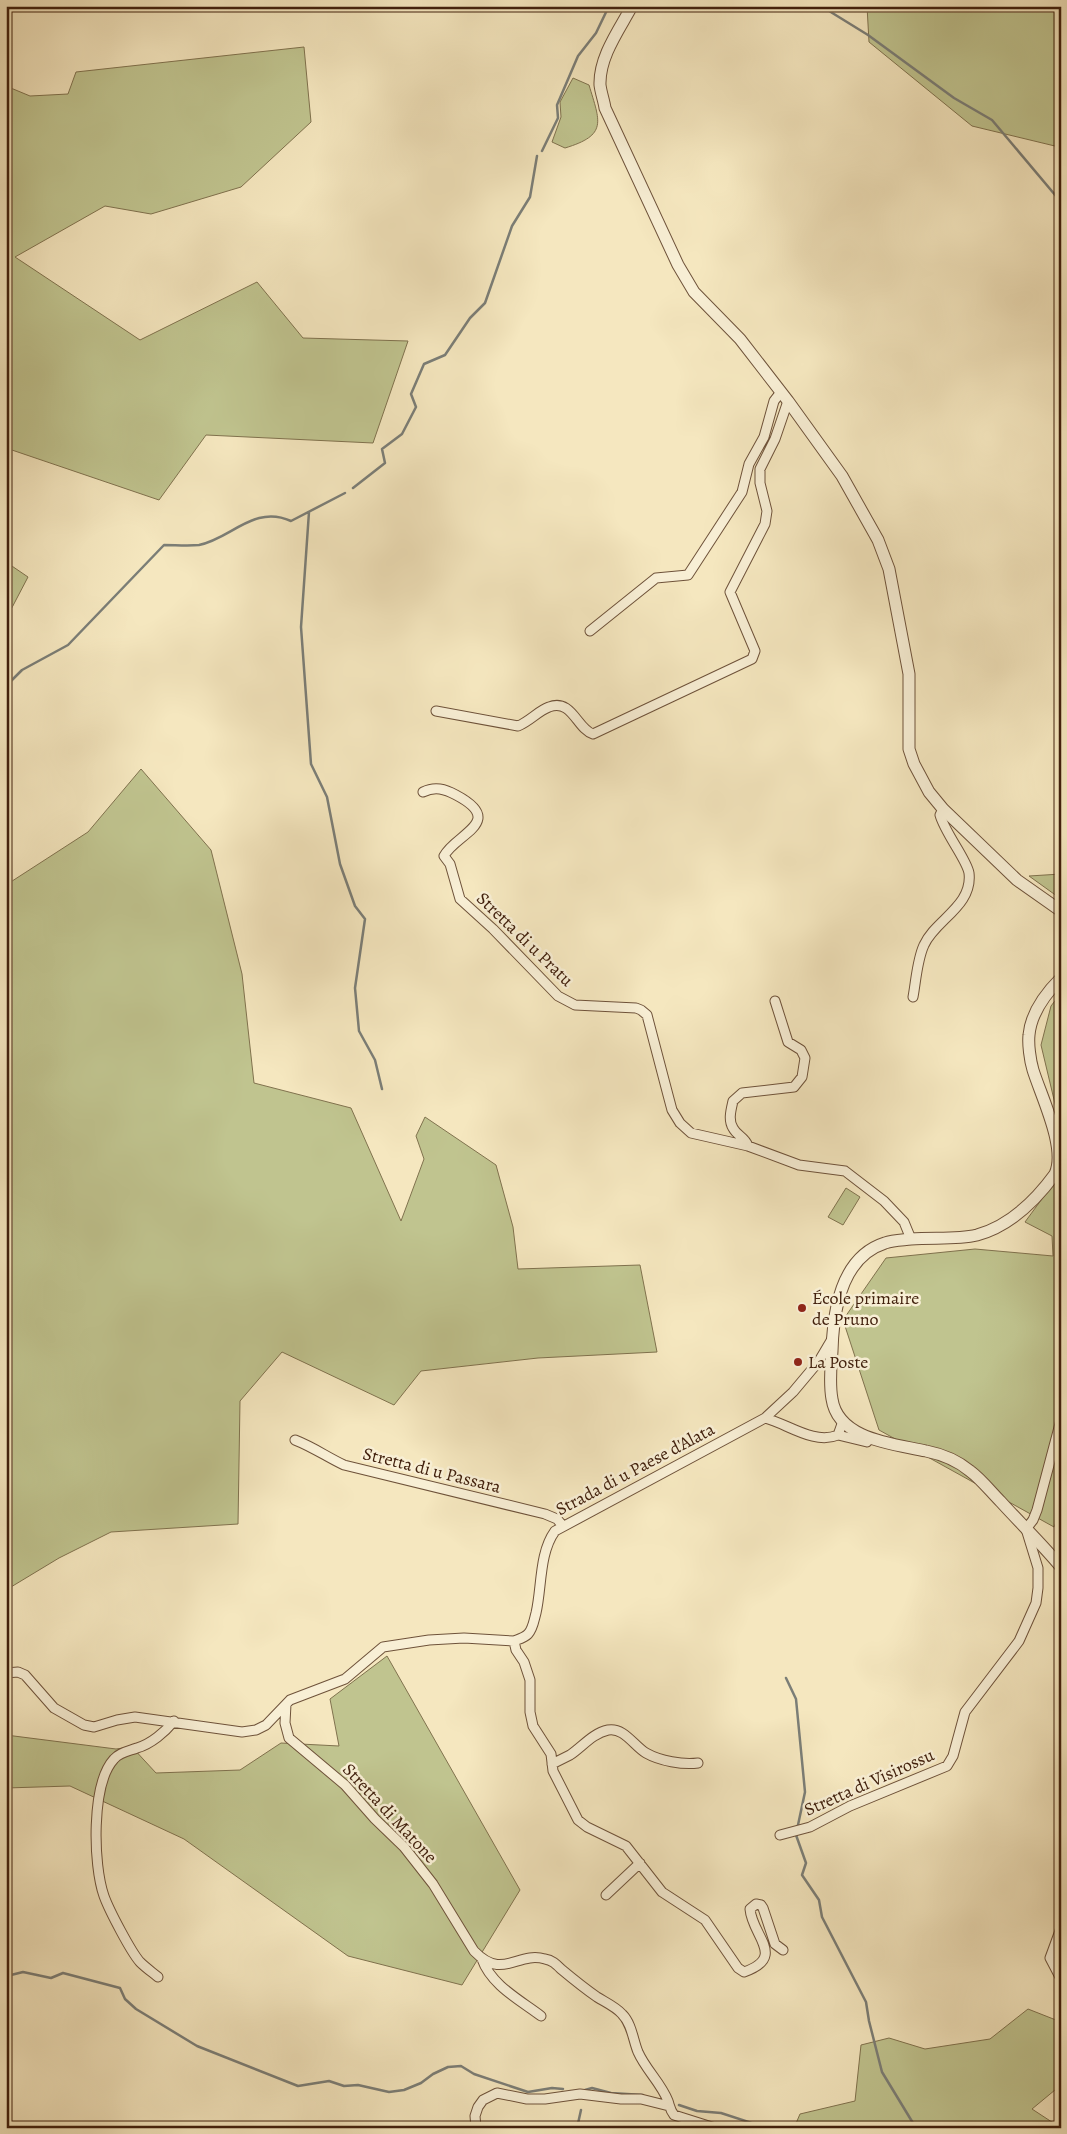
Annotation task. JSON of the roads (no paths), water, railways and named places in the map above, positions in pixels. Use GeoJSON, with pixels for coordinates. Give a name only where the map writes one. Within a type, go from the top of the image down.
{"type":"FeatureCollection","features":[{"type":"Feature","properties":{"kind":"street"},"geometry":{"type":"LineString","coordinates":[[632,6],[610,45],[602,67],[600,86],[605,108],[678,265],[694,292],[740,339],[785,396],[842,476],[878,540],[892,584],[909,674],[909,749],[914,764],[929,792],[943,809],[1017,880],[1061,911]]}},
{"type":"Feature","properties":{"kind":"street"},"geometry":{"type":"LineString","coordinates":[[590,631],[656,578],[688,575],[742,492],[749,464],[764,438],[774,401],[785,396]]}},
{"type":"Feature","properties":{"kind":"street"},"geometry":{"type":"LineString","coordinates":[[436,711],[518,726],[528,722],[543,710],[552,706],[562,706],[573,713],[587,732],[594,734],[752,659],[755,651],[730,592],[765,524],[767,511],[760,483],[760,469],[775,439],[785,396]]}},
{"type":"Feature","properties":{"kind":"street","name":"Stretta di u Pratu"},"geometry":{"type":"LineString","coordinates":[[423,792],[431,788],[450,792],[471,805],[476,812],[477,820],[470,833],[448,848],[444,856],[450,864],[460,899],[493,929],[558,996],[575,1005],[642,1010],[647,1015],[670,1103],[680,1123],[691,1133],[748,1146],[799,1165],[845,1171],[884,1201],[904,1222],[911,1239]]}},
{"type":"Feature","properties":{"kind":"street"},"geometry":{"type":"LineString","coordinates":[[913,998],[924,946],[931,934],[954,911],[968,886],[969,871],[943,826],[940,815],[943,809]]}},
{"type":"Feature","properties":{"kind":"street"},"geometry":{"type":"LineString","coordinates":[[1061,978],[1038,1006],[1028,1035],[1032,1068],[1058,1133],[1060,1163],[1057,1172],[1025,1209],[997,1227],[977,1235],[958,1238],[911,1239],[884,1243],[868,1252],[846,1278],[840,1294],[832,1338],[832,1400],[843,1421],[859,1432],[878,1440],[927,1451],[950,1459],[971,1471],[1061,1567]]}},
{"type":"Feature","properties":{"kind":"street"},"geometry":{"type":"LineString","coordinates":[[748,1146],[746,1140],[734,1130],[730,1118],[733,1101],[742,1093],[794,1087],[802,1077],[805,1058],[800,1050],[788,1042],[775,1001]]}},
{"type":"Feature","properties":{"kind":"street","name":"Strada di u Paese d'Alata"},"geometry":{"type":"LineString","coordinates":[[514,1641],[527,1635],[531,1629],[540,1597],[545,1556],[550,1538],[555,1530],[765,1418],[793,1392],[819,1361],[832,1338]]}},
{"type":"Feature","properties":{"kind":"street"},"geometry":{"type":"LineString","coordinates":[[765,1418],[810,1435],[831,1438],[838,1435],[857,1438],[870,1443],[878,1440]]}},
{"type":"Feature","properties":{"kind":"street"},"geometry":{"type":"LineString","coordinates":[[1026,1529],[1033,1520],[1037,1510],[1061,1420]]}},
{"type":"Feature","properties":{"kind":"street"},"geometry":{"type":"LineString","coordinates":[[838,1435],[843,1421]]}},
{"type":"Feature","properties":{"kind":"street","name":"Stretta di u Passara"},"geometry":{"type":"LineString","coordinates":[[295,1440],[314,1447],[344,1465],[545,1514],[557,1519],[562,1525]]}},
{"type":"Feature","properties":{"kind":"street","name":"Stretta di Visirossu"},"geometry":{"type":"LineString","coordinates":[[780,1835],[810,1827],[850,1806],[946,1766],[953,1756],[965,1712],[1019,1641],[1036,1603],[1038,1568],[1026,1529]]}},
{"type":"Feature","properties":{"kind":"street"},"geometry":{"type":"LineString","coordinates":[[6,1673],[18,1672],[25,1675],[54,1708],[84,1725],[94,1727],[135,1717],[242,1732],[256,1730],[266,1725],[290,1700],[345,1679],[383,1647],[429,1640],[464,1638],[514,1641],[516,1650],[524,1662],[530,1680],[530,1712],[533,1726],[551,1754],[553,1771],[578,1820],[626,1846],[662,1892],[705,1920],[738,1968],[744,1972],[764,1960],[766,1956],[766,1949],[750,1916],[750,1909],[756,1904],[761,1905],[763,1908],[775,1944],[783,1950]]}},
{"type":"Feature","properties":{"kind":"street","name":"Stretta di Matone"},"geometry":{"type":"LineString","coordinates":[[286,1704],[285,1723],[290,1738],[345,1785],[375,1819],[404,1847],[433,1884],[474,1950],[482,1959],[486,1971],[508,1992],[541,2016]]}},
{"type":"Feature","properties":{"kind":"street"},"geometry":{"type":"LineString","coordinates":[[158,1977],[140,1962],[103,1895],[96,1850],[96,1821],[101,1786],[106,1771],[113,1759],[120,1753],[139,1748],[152,1741],[174,1721]]}},
{"type":"Feature","properties":{"kind":"street"},"geometry":{"type":"LineString","coordinates":[[552,1764],[570,1755],[586,1741],[606,1730],[615,1729],[622,1732],[644,1752],[655,1757],[689,1764],[698,1763]]}},
{"type":"Feature","properties":{"kind":"street"},"geometry":{"type":"LineString","coordinates":[[606,1895],[640,1863]]}},
{"type":"Feature","properties":{"kind":"street"},"geometry":{"type":"LineString","coordinates":[[1061,1928],[1050,1958],[1061,1979]]}},
{"type":"Feature","properties":{"kind":"street"},"geometry":{"type":"LineString","coordinates":[[482,1959],[492,1964],[501,1965],[544,1958],[553,1962],[579,1984],[622,2014],[630,2025],[638,2052],[645,2066],[654,2075],[670,2106],[670,2110],[682,2119],[714,2128]]}},
{"type":"Feature","properties":{"kind":"street"},"geometry":{"type":"LineString","coordinates":[[476,2128],[475,2116],[478,2108],[483,2100],[497,2093],[527,2099],[544,2099],[580,2094],[621,2099],[640,2098],[670,2106]]}},
{"type":"Feature","properties":{"kind":"waterway"},"geometry":{"type":"LineString","coordinates":[[542,151],[558,118],[557,105],[578,56],[596,33],[609,6]]}},
{"type":"Feature","properties":{"kind":"waterway"},"geometry":{"type":"LineString","coordinates":[[821,6],[868,35],[954,98],[992,120],[1061,202]]}},
{"type":"Feature","properties":{"kind":"waterway"},"geometry":{"type":"LineString","coordinates":[[353,488],[385,463],[382,449],[402,434],[416,407],[411,394],[424,364],[445,355],[470,318],[485,303],[512,226],[530,197],[537,156]]}},
{"type":"Feature","properties":{"kind":"waterway"},"geometry":{"type":"LineString","coordinates":[[6,686],[22,670],[68,645],[164,545],[199,545],[211,542],[243,524],[266,517],[278,517],[291,521],[345,493]]}},
{"type":"Feature","properties":{"kind":"waterway"},"geometry":{"type":"LineString","coordinates":[[309,512],[301,627],[311,764],[327,797],[340,864],[355,906],[365,919],[355,988],[359,1031],[375,1060],[382,1089]]}},
{"type":"Feature","properties":{"kind":"waterway"},"geometry":{"type":"LineString","coordinates":[[786,1678],[796,1699],[805,1792],[798,1825]]}},
{"type":"Feature","properties":{"kind":"waterway"},"geometry":{"type":"LineString","coordinates":[[796,1835],[806,1863],[802,1875],[819,1900],[822,1917],[866,2002],[882,2072],[916,2128]]}},
{"type":"Feature","properties":{"kind":"waterway"},"geometry":{"type":"LineString","coordinates":[[6,1979],[11,1975],[23,1972],[51,1978],[63,1973],[120,1988],[125,1999],[136,2009],[197,2046],[298,2086],[329,2081],[344,2086],[358,2085],[389,2092],[404,2090],[421,2083],[433,2074],[448,2067],[461,2066],[474,2074],[528,2092],[552,2088],[563,2089]]}},
{"type":"Feature","properties":{"kind":"waterway"},"geometry":{"type":"LineString","coordinates":[[585,2090],[592,2088],[611,2093],[643,2095]]}},
{"type":"Feature","properties":{"kind":"waterway"},"geometry":{"type":"LineString","coordinates":[[679,2105],[697,2111],[721,2113],[767,2128]]}},
{"type":"Feature","properties":{"kind":"waterway"},"geometry":{"type":"LineString","coordinates":[[577,2128],[581,2110]]}},
{"type":"Feature","properties":{"kind":"place","name":"École primaire de Pruno"},"geometry":{"type":"Point","coordinates":[802,1308]}},
{"type":"Feature","properties":{"kind":"place","name":"La Poste"},"geometry":{"type":"Point","coordinates":[798,1362]}}]}
